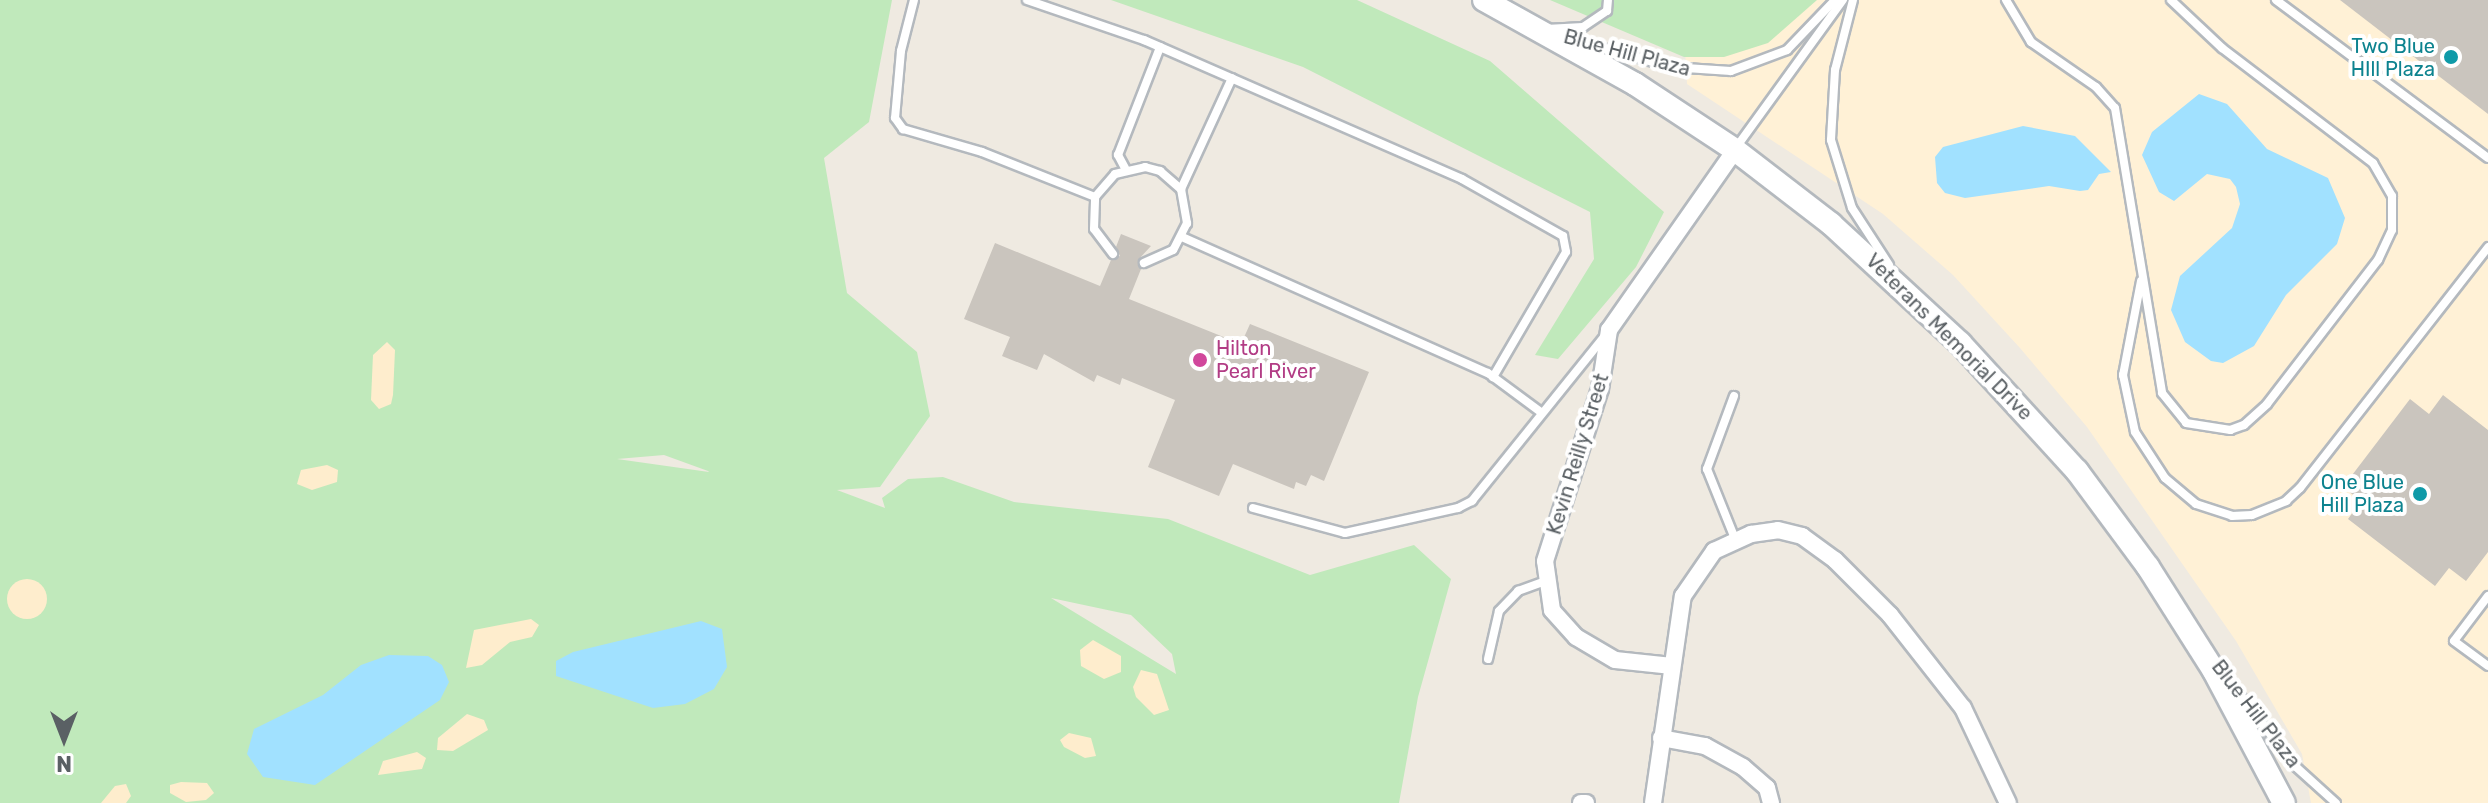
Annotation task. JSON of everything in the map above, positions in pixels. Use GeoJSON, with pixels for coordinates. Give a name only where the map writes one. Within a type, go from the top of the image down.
{"type":"FeatureCollection","features":[{"type":"Feature","properties":{"kind":"street","name":"Veterans Memorial Drive"},"geometry":{"type":"LineString","coordinates":[[1484,0],[1538,29],[1735,150],[1916,301],[2077,471],[2182,619],[2284,803]]}},
{"type":"Feature","properties":{"kind":"street","name":"Kevin Reilly Street"},"geometry":{"type":"LineString","coordinates":[[1672,666],[1615,660],[1576,637],[1552,610],[1545,561],[1600,389],[1609,330],[1735,150]]}},
{"type":"Feature","properties":{"kind":"street"},"geometry":{"type":"LineString","coordinates":[[1653,803],[1683,596],[1714,551],[1736,541],[1778,530],[1802,536],[1835,560],[1890,615],[1963,708],[2008,803]]}},
{"type":"Feature","properties":{"kind":"street"},"geometry":{"type":"LineString","coordinates":[[1661,738],[1705,746],[1743,767],[1767,788],[1771,803]]}},
{"type":"Feature","properties":{"kind":"lane"},"geometry":{"type":"LineString","coordinates":[[914,0],[901,51],[895,118],[903,129],[982,152],[1095,197]]}},
{"type":"Feature","properties":{"kind":"lane"},"geometry":{"type":"LineString","coordinates":[[1027,0],[1160,47],[1462,179],[1563,236],[1566,252],[1493,377]]}},
{"type":"Feature","properties":{"kind":"lane"},"geometry":{"type":"LineString","coordinates":[[1538,29],[1583,27],[1607,11],[1608,0]]}},
{"type":"Feature","properties":{"kind":"lane","name":"Blue Hill Plaza"},"geometry":{"type":"LineString","coordinates":[[1538,29],[1671,67],[1731,71],[1787,50],[1835,0]]}},
{"type":"Feature","properties":{"kind":"lane"},"geometry":{"type":"LineString","coordinates":[[1735,150],[1843,0]]}},
{"type":"Feature","properties":{"kind":"lane"},"geometry":{"type":"LineString","coordinates":[[1853,0],[1831,94],[1835,162],[1866,233],[1916,301]]}},
{"type":"Feature","properties":{"kind":"lane"},"geometry":{"type":"LineString","coordinates":[[2006,0],[2031,42],[2096,87],[2115,108],[2159,381],[2167,405],[2200,429],[2230,430],[2244,425],[2267,404],[2378,260],[2394,214],[2392,196],[2373,163],[2222,48],[2171,0]]}},
{"type":"Feature","properties":{"kind":"lane"},"geometry":{"type":"LineString","coordinates":[[2276,0],[2488,158]]}},
{"type":"Feature","properties":{"kind":"lane"},"geometry":{"type":"LineString","coordinates":[[1125,168],[1118,155],[1160,47]]}},
{"type":"Feature","properties":{"kind":"lane"},"geometry":{"type":"LineString","coordinates":[[1181,189],[1232,78]]}},
{"type":"Feature","properties":{"kind":"lane"},"geometry":{"type":"LineString","coordinates":[[1113,254],[1094,229],[1095,197],[1125,168],[1160,171],[1181,189],[1187,207],[1182,237],[1173,250],[1144,263]]}},
{"type":"Feature","properties":{"kind":"lane"},"geometry":{"type":"LineString","coordinates":[[1182,237],[1493,377],[1542,413]]}},
{"type":"Feature","properties":{"kind":"lane"},"geometry":{"type":"LineString","coordinates":[[2141,260],[2123,375],[2135,432],[2154,464],[2180,492],[2196,504],[2232,516],[2270,510],[2300,488],[2488,247]]}},
{"type":"Feature","properties":{"kind":"lane"},"geometry":{"type":"LineString","coordinates":[[1253,508],[1345,533],[1458,508],[1472,501],[1609,330]]}},
{"type":"Feature","properties":{"kind":"lane"},"geometry":{"type":"LineString","coordinates":[[1734,396],[1707,469],[1736,541]]}},
{"type":"Feature","properties":{"kind":"lane"},"geometry":{"type":"LineString","coordinates":[[1488,659],[1499,611],[1518,591],[1546,581]]}},
{"type":"Feature","properties":{"kind":"lane"},"geometry":{"type":"LineString","coordinates":[[2488,596],[2454,641],[2488,666]]}},
{"type":"Feature","properties":{"kind":"lane","name":"Blue Hill Plaza"},"geometry":{"type":"LineString","coordinates":[[2182,619],[2295,766],[2336,803]]}},
{"type":"Feature","properties":{"kind":"shaded area"},"geometry":{"type":"Polygon","coordinates":[[[1751,0],[2488,0],[2488,803],[2311,803],[2302,754],[2236,641],[2087,427],[2020,348],[1953,275],[1883,214],[1687,84],[1685,50],[1751,0]]]}},
{"type":"Feature","properties":{"kind":"green space"},"geometry":{"type":"Polygon","coordinates":[[[0,0],[892,0],[869,122],[824,158],[847,293],[917,352],[930,416],[880,487],[837,490],[885,508],[882,498],[908,479],[943,477],[1014,502],[1168,519],[1310,575],[1414,545],[1451,579],[1418,697],[1399,803],[0,803],[0,0]],[[664,455],[617,459],[709,472],[708,471],[664,455]],[[1051,598],[1176,674],[1172,654],[1131,615],[1051,598]]]}},
{"type":"Feature","properties":{"kind":"green space"},"geometry":{"type":"Polygon","coordinates":[[[1111,0],[1357,0],[1490,61],[1664,212],[1636,267],[1558,359],[1535,355],[1594,259],[1590,212],[1303,67],[1111,0]]]}},
{"type":"Feature","properties":{"kind":"green space"},"geometry":{"type":"Polygon","coordinates":[[[1550,0],[1817,0],[1768,43],[1724,57],[1684,57],[1550,0]]]}},
{"type":"Feature","properties":{"kind":"sand"},"geometry":{"type":"Polygon","coordinates":[[[387,342],[395,350],[393,395],[391,404],[379,409],[371,400],[373,355],[387,342]]]}},
{"type":"Feature","properties":{"kind":"sand"},"geometry":{"type":"Polygon","coordinates":[[[327,465],[338,470],[337,482],[312,490],[297,484],[301,470],[327,465]]]}},
{"type":"Feature","properties":{"kind":"sand"},"geometry":{"type":"Polygon","coordinates":[[[27,579],[41,585],[47,599],[41,613],[27,619],[13,613],[7,599],[13,585],[27,579]]]}},
{"type":"Feature","properties":{"kind":"sand"},"geometry":{"type":"Polygon","coordinates":[[[531,619],[539,625],[532,637],[510,642],[482,665],[466,668],[474,630],[531,619]]]}},
{"type":"Feature","properties":{"kind":"sand"},"geometry":{"type":"Polygon","coordinates":[[[1093,640],[1121,656],[1121,672],[1104,679],[1081,666],[1080,650],[1093,640]]]}},
{"type":"Feature","properties":{"kind":"sand"},"geometry":{"type":"Polygon","coordinates":[[[1141,670],[1157,674],[1169,710],[1154,715],[1136,697],[1133,687],[1141,670]]]}},
{"type":"Feature","properties":{"kind":"sand"},"geometry":{"type":"Polygon","coordinates":[[[467,714],[484,720],[488,730],[453,751],[437,750],[438,738],[467,714]]]}},
{"type":"Feature","properties":{"kind":"sand"},"geometry":{"type":"Polygon","coordinates":[[[1069,733],[1091,738],[1096,756],[1085,758],[1064,747],[1060,740],[1069,733]]]}},
{"type":"Feature","properties":{"kind":"sand"},"geometry":{"type":"Polygon","coordinates":[[[417,752],[426,758],[422,769],[378,775],[383,761],[417,752]]]}},
{"type":"Feature","properties":{"kind":"sand"},"geometry":{"type":"Polygon","coordinates":[[[181,782],[207,783],[214,793],[206,800],[186,802],[170,793],[170,785],[181,782]]]}},
{"type":"Feature","properties":{"kind":"sand"},"geometry":{"type":"Polygon","coordinates":[[[126,784],[131,796],[126,803],[101,803],[115,786],[126,784]]]}},
{"type":"Feature","properties":{"kind":"water"},"geometry":{"type":"Polygon","coordinates":[[[2199,94],[2227,104],[2267,149],[2328,178],[2345,218],[2337,244],[2286,295],[2254,346],[2223,363],[2211,361],[2185,342],[2171,310],[2180,276],[2232,228],[2240,204],[2236,187],[2230,179],[2207,174],[2174,201],[2159,192],[2142,155],[2152,132],[2199,94]]]}},
{"type":"Feature","properties":{"kind":"water"},"geometry":{"type":"Polygon","coordinates":[[[2023,126],[2075,136],[2111,172],[2099,174],[2088,190],[2080,191],[2049,186],[1965,198],[1945,193],[1937,183],[1935,157],[1943,147],[2023,126]]]}},
{"type":"Feature","properties":{"kind":"water"},"geometry":{"type":"Polygon","coordinates":[[[701,621],[722,629],[727,667],[714,689],[685,704],[653,708],[556,676],[556,661],[573,652],[701,621]]]}},
{"type":"Feature","properties":{"kind":"water"},"geometry":{"type":"Polygon","coordinates":[[[389,655],[428,656],[442,665],[449,682],[440,700],[315,785],[263,777],[247,754],[254,729],[323,695],[361,665],[389,655]]]}},
{"type":"Feature","properties":{"kind":"building","name":"Two Blue HIll Plaza"},"geometry":{"type":"Polygon","coordinates":[[[2340,0],[2488,0],[2488,114],[2340,0]]]}},
{"type":"Feature","properties":{"kind":"building","name":"Hilton Pearl River"},"geometry":{"type":"Polygon","coordinates":[[[1121,234],[1151,246],[1138,260],[1141,269],[1129,299],[1241,344],[1250,324],[1369,372],[1324,481],[1311,475],[1306,486],[1296,482],[1294,489],[1233,464],[1219,496],[1148,467],[1175,400],[1122,378],[1120,385],[1097,375],[1094,382],[1044,354],[1037,370],[1002,356],[1010,337],[964,319],[995,243],[1100,286],[1111,260],[1120,256],[1116,247],[1121,234]]]}},
{"type":"Feature","properties":{"kind":"building","name":"One Blue Hill Plaza"},"geometry":{"type":"Polygon","coordinates":[[[2443,395],[2488,430],[2488,552],[2466,581],[2449,568],[2435,586],[2348,519],[2361,501],[2343,487],[2410,399],[2429,414],[2443,395]]]}},
{"type":"Feature","properties":{"kind":"place","name":"Two Blue HIll Plaza"},"geometry":{"type":"Point","coordinates":[2451,57]}},
{"type":"Feature","properties":{"kind":"place","name":"Hilton Pearl River"},"geometry":{"type":"Point","coordinates":[1200,360]}},
{"type":"Feature","properties":{"kind":"place","name":"One Blue Hill Plaza"},"geometry":{"type":"Point","coordinates":[2420,494]}}]}
